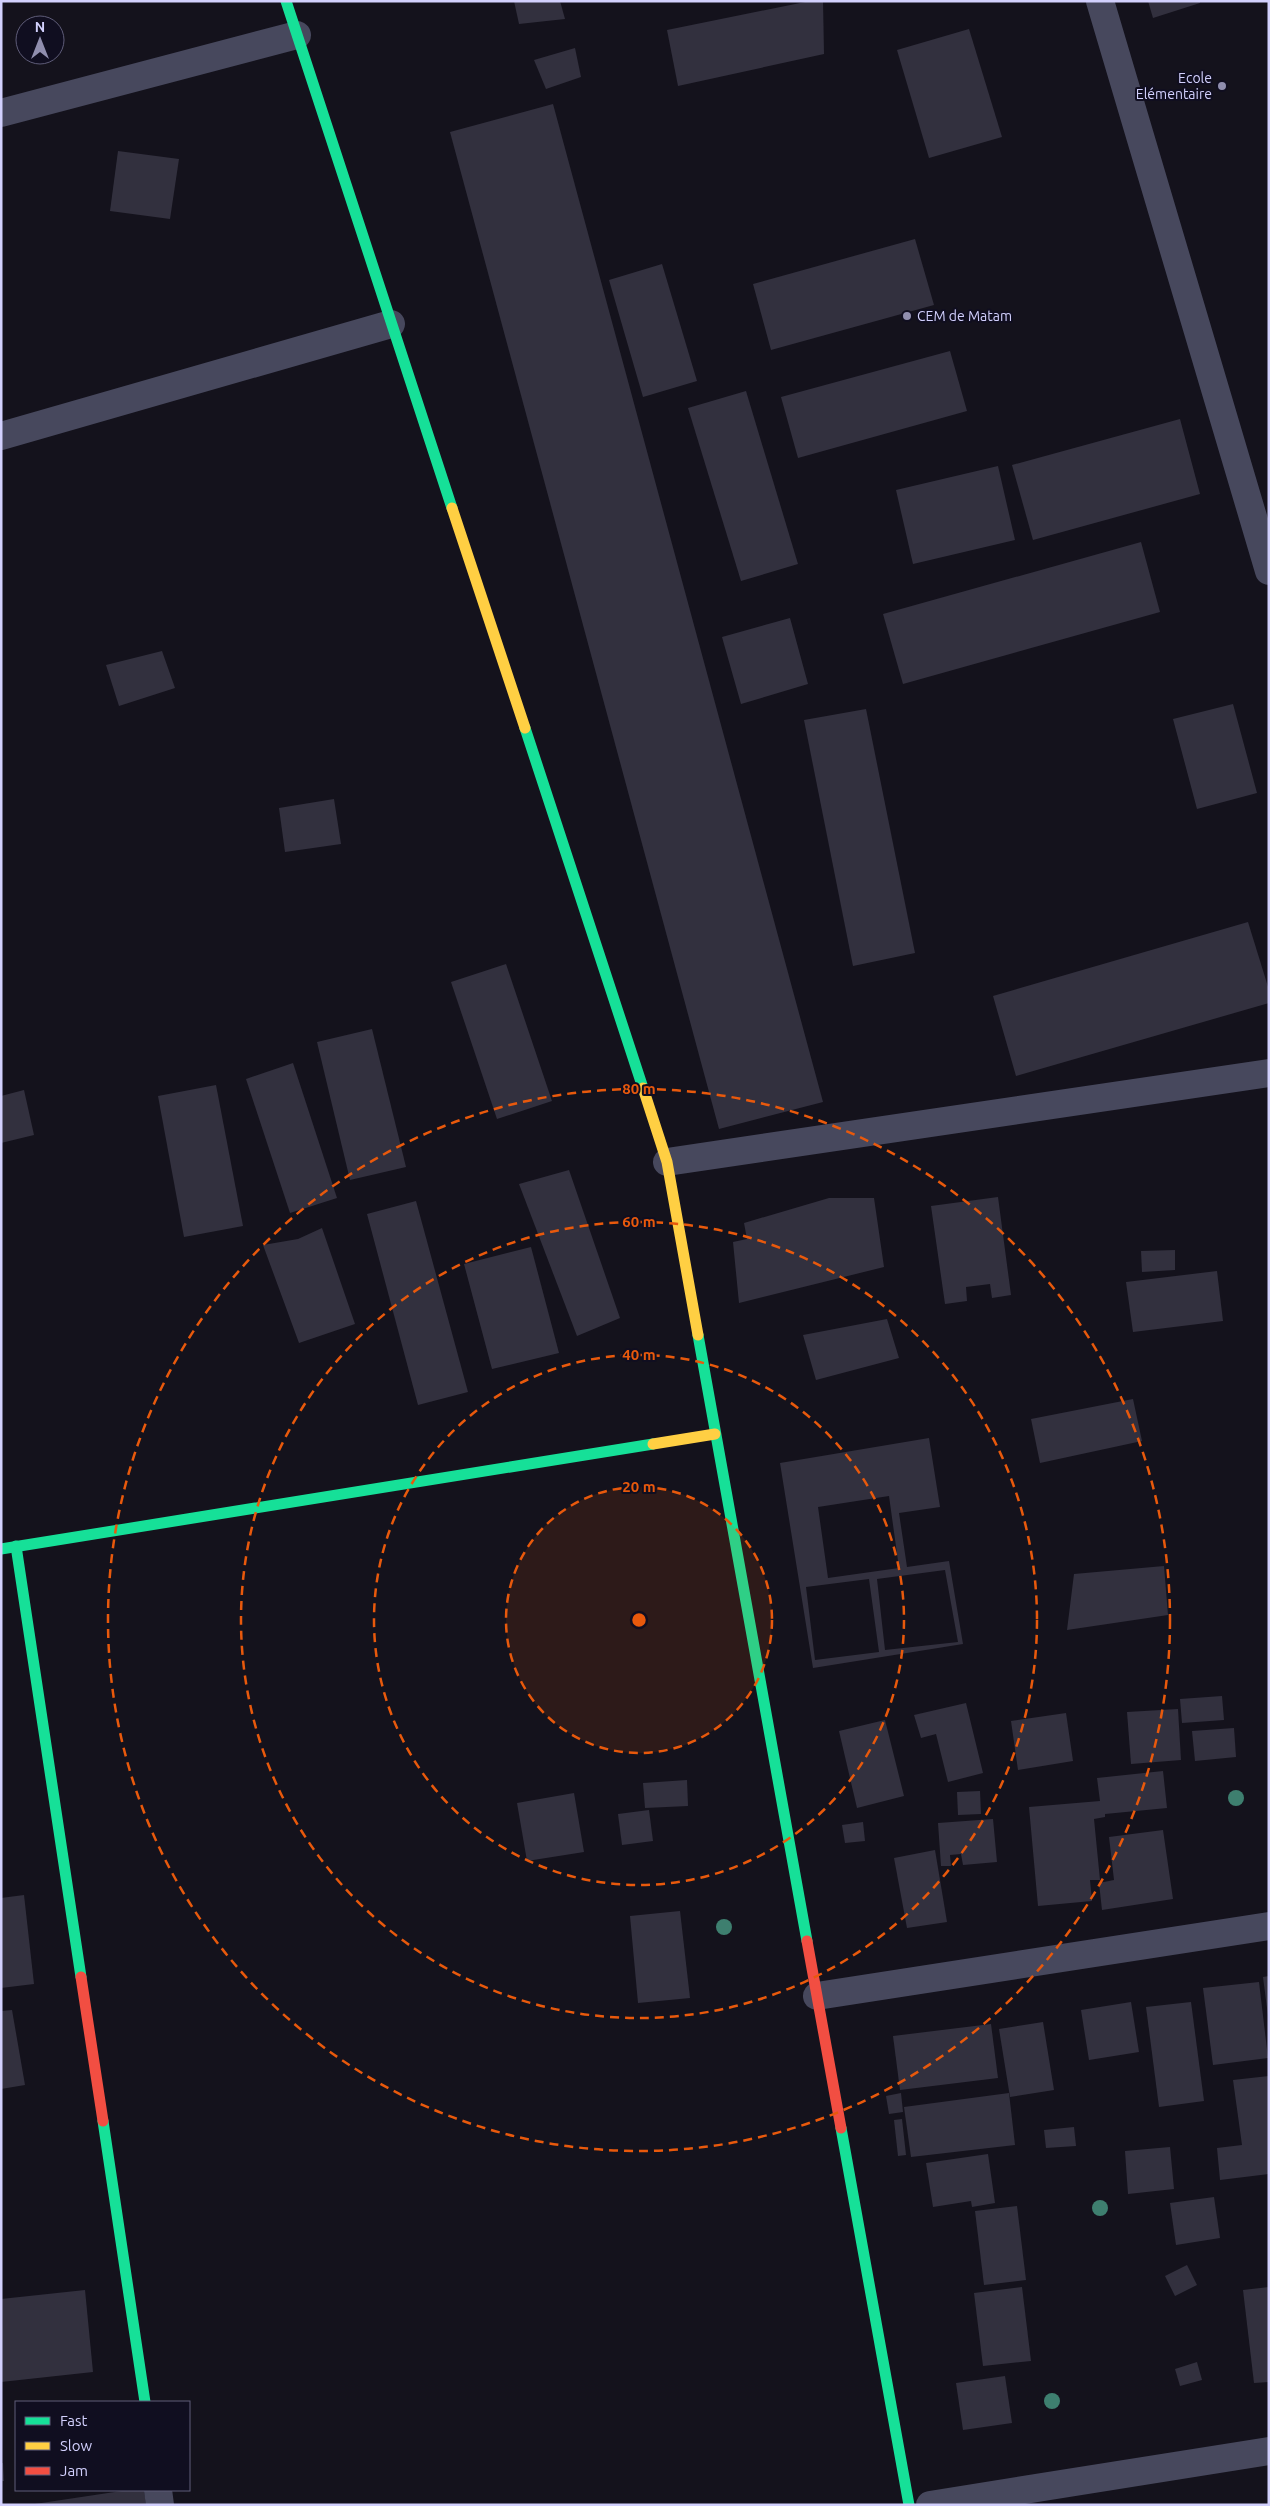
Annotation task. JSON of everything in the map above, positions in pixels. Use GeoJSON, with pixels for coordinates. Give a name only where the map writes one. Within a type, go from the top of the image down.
{"type":"FeatureCollection","features":[{"type":"Feature","properties":{"kind":"street"},"geometry":{"type":"LineString","coordinates":[[286,1],[667,1162],[909,2505]]}},
{"type":"Feature","properties":{"kind":"street"},"geometry":{"type":"LineString","coordinates":[[1100,1],[1269,571]]}},
{"type":"Feature","properties":{"kind":"street"},"geometry":{"type":"LineString","coordinates":[[1,114],[297,35]]}},
{"type":"Feature","properties":{"kind":"street"},"geometry":{"type":"LineString","coordinates":[[1,436],[392,324]]}},
{"type":"Feature","properties":{"kind":"street"},"geometry":{"type":"LineString","coordinates":[[667,1162],[1269,1073]]}},
{"type":"Feature","properties":{"kind":"street"},"geometry":{"type":"LineString","coordinates":[[1,1549],[715,1434]]}},
{"type":"Feature","properties":{"kind":"street"},"geometry":{"type":"LineString","coordinates":[[16,1546],[145,2401]]}},
{"type":"Feature","properties":{"kind":"street"},"geometry":{"type":"LineString","coordinates":[[817,1996],[1269,1926]]}},
{"type":"Feature","properties":{"kind":"street"},"geometry":{"type":"LineString","coordinates":[[930,2505],[1269,2450]]}},
{"type":"Feature","properties":{"kind":"street"},"geometry":{"type":"LineString","coordinates":[[158,2491],[160,2505]]}},
{"type":"Feature","properties":{"kind":"building"},"geometry":{"type":"Polygon","coordinates":[[[514,1],[560,1],[565,19],[519,24],[514,1]]]}},
{"type":"Feature","properties":{"kind":"building"},"geometry":{"type":"Polygon","coordinates":[[[810,1],[823,1],[824,54],[678,86],[667,30],[810,1]]]}},
{"type":"Feature","properties":{"kind":"building"},"geometry":{"type":"Polygon","coordinates":[[[1148,1],[1200,1],[1200,3],[1153,18],[1148,1]]]}},
{"type":"Feature","properties":{"kind":"building"},"geometry":{"type":"Polygon","coordinates":[[[969,29],[1002,137],[929,158],[897,50],[969,29]]]}},
{"type":"Feature","properties":{"kind":"building"},"geometry":{"type":"Polygon","coordinates":[[[575,48],[581,77],[546,89],[534,60],[575,48]]]}},
{"type":"Feature","properties":{"kind":"building"},"geometry":{"type":"Polygon","coordinates":[[[553,104],[823,1102],[719,1129],[450,132],[553,104]]]}},
{"type":"Feature","properties":{"kind":"building"},"geometry":{"type":"Polygon","coordinates":[[[118,151],[179,159],[170,219],[110,211],[118,151]]]}},
{"type":"Feature","properties":{"kind":"building"},"geometry":{"type":"Polygon","coordinates":[[[915,239],[934,305],[771,350],[753,284],[915,239]]]}},
{"type":"Feature","properties":{"kind":"building"},"geometry":{"type":"Polygon","coordinates":[[[662,264],[697,381],[643,397],[609,280],[662,264]]]}},
{"type":"Feature","properties":{"kind":"building"},"geometry":{"type":"Polygon","coordinates":[[[950,351],[967,411],[798,458],[781,397],[950,351]]]}},
{"type":"Feature","properties":{"kind":"building"},"geometry":{"type":"Polygon","coordinates":[[[746,391],[798,564],[741,581],[688,408],[746,391]]]}},
{"type":"Feature","properties":{"kind":"building"},"geometry":{"type":"Polygon","coordinates":[[[1180,419],[1200,494],[1033,540],[1012,465],[1180,419]]]}},
{"type":"Feature","properties":{"kind":"building"},"geometry":{"type":"Polygon","coordinates":[[[998,466],[1015,540],[913,564],[896,490],[998,466]]]}},
{"type":"Feature","properties":{"kind":"building"},"geometry":{"type":"Polygon","coordinates":[[[1141,542],[1160,612],[903,684],[883,614],[1141,542]]]}},
{"type":"Feature","properties":{"kind":"building"},"geometry":{"type":"Polygon","coordinates":[[[790,618],[808,684],[741,704],[722,637],[790,618]]]}},
{"type":"Feature","properties":{"kind":"building"},"geometry":{"type":"Polygon","coordinates":[[[162,651],[175,688],[119,706],[106,665],[162,651]]]}},
{"type":"Feature","properties":{"kind":"building"},"geometry":{"type":"Polygon","coordinates":[[[1233,704],[1257,793],[1197,809],[1173,719],[1233,704]]]}},
{"type":"Feature","properties":{"kind":"building"},"geometry":{"type":"Polygon","coordinates":[[[866,709],[915,953],[853,966],[804,720],[866,709]]]}},
{"type":"Feature","properties":{"kind":"building"},"geometry":{"type":"Polygon","coordinates":[[[334,799],[341,844],[285,852],[279,808],[334,799]]]}},
{"type":"Feature","properties":{"kind":"building"},"geometry":{"type":"Polygon","coordinates":[[[1248,922],[1269,990],[1269,1003],[1016,1076],[993,996],[1248,922]]]}},
{"type":"Feature","properties":{"kind":"building"},"geometry":{"type":"Polygon","coordinates":[[[506,964],[552,1101],[497,1119],[451,982],[506,964]]]}},
{"type":"Feature","properties":{"kind":"building"},"geometry":{"type":"Polygon","coordinates":[[[372,1029],[406,1167],[350,1180],[317,1042],[372,1029]]]}},
{"type":"Feature","properties":{"kind":"building"},"geometry":{"type":"Polygon","coordinates":[[[293,1063],[337,1198],[290,1213],[246,1079],[293,1063]]]}},
{"type":"Feature","properties":{"kind":"building"},"geometry":{"type":"Polygon","coordinates":[[[216,1085],[243,1226],[184,1237],[158,1096],[216,1085]]]}},
{"type":"Feature","properties":{"kind":"building"},"geometry":{"type":"Polygon","coordinates":[[[24,1090],[34,1135],[1,1143],[1,1096],[24,1090]]]}},
{"type":"Feature","properties":{"kind":"building"},"geometry":{"type":"Polygon","coordinates":[[[569,1170],[620,1318],[577,1336],[519,1184],[569,1170]]]}},
{"type":"Feature","properties":{"kind":"building"},"geometry":{"type":"Polygon","coordinates":[[[998,1197],[1011,1295],[992,1298],[990,1284],[966,1287],[967,1301],[945,1304],[931,1206],[998,1197]]]}},
{"type":"Feature","properties":{"kind":"building"},"geometry":{"type":"Polygon","coordinates":[[[829,1198],[874,1198],[884,1267],[739,1303],[733,1242],[747,1239],[744,1223],[829,1198]]]}},
{"type":"Feature","properties":{"kind":"building"},"geometry":{"type":"Polygon","coordinates":[[[416,1201],[468,1392],[418,1405],[367,1214],[416,1201]]]}},
{"type":"Feature","properties":{"kind":"building"},"geometry":{"type":"Polygon","coordinates":[[[322,1228],[355,1324],[299,1343],[263,1245],[298,1239],[322,1228]]]}},
{"type":"Feature","properties":{"kind":"building"},"geometry":{"type":"Polygon","coordinates":[[[531,1247],[559,1353],[492,1369],[464,1264],[531,1247]]]}},
{"type":"Feature","properties":{"kind":"building"},"geometry":{"type":"Polygon","coordinates":[[[1175,1250],[1175,1270],[1142,1272],[1141,1251],[1175,1250]]]}},
{"type":"Feature","properties":{"kind":"building"},"geometry":{"type":"Polygon","coordinates":[[[1217,1271],[1223,1321],[1133,1332],[1126,1282],[1217,1271]]]}},
{"type":"Feature","properties":{"kind":"building"},"geometry":{"type":"Polygon","coordinates":[[[887,1319],[899,1358],[816,1380],[803,1335],[887,1319]]]}},
{"type":"Feature","properties":{"kind":"building"},"geometry":{"type":"Polygon","coordinates":[[[1133,1399],[1142,1441],[1040,1463],[1031,1419],[1133,1399]]]}},
{"type":"Feature","properties":{"kind":"building"},"geometry":{"type":"Polygon","coordinates":[[[929,1438],[940,1507],[899,1513],[907,1567],[949,1561],[963,1644],[813,1668],[780,1463],[929,1438]],[[889,1496],[818,1507],[828,1578],[899,1568],[889,1496]],[[945,1570],[877,1579],[885,1650],[958,1642],[945,1570]],[[869,1579],[806,1587],[815,1660],[879,1652],[869,1579]]]}},
{"type":"Feature","properties":{"kind":"building"},"geometry":{"type":"Polygon","coordinates":[[[1164,1566],[1168,1615],[1067,1630],[1074,1574],[1164,1566]]]}},
{"type":"Feature","properties":{"kind":"building"},"geometry":{"type":"Polygon","coordinates":[[[1222,1696],[1224,1720],[1182,1723],[1180,1699],[1222,1696]]]}},
{"type":"Feature","properties":{"kind":"building"},"geometry":{"type":"Polygon","coordinates":[[[966,1703],[983,1773],[948,1782],[936,1734],[921,1738],[914,1715],[966,1703]]]}},
{"type":"Feature","properties":{"kind":"building"},"geometry":{"type":"Polygon","coordinates":[[[1178,1709],[1181,1760],[1131,1764],[1127,1712],[1178,1709]]]}},
{"type":"Feature","properties":{"kind":"building"},"geometry":{"type":"Polygon","coordinates":[[[1066,1713],[1073,1761],[1018,1770],[1011,1721],[1066,1713]]]}},
{"type":"Feature","properties":{"kind":"building"},"geometry":{"type":"Polygon","coordinates":[[[885,1720],[904,1796],[857,1808],[839,1731],[885,1720]]]}},
{"type":"Feature","properties":{"kind":"building"},"geometry":{"type":"Polygon","coordinates":[[[1234,1728],[1236,1757],[1195,1761],[1192,1731],[1234,1728]]]}},
{"type":"Feature","properties":{"kind":"building"},"geometry":{"type":"Polygon","coordinates":[[[1163,1771],[1167,1808],[1105,1814],[1105,1817],[1094,1819],[1100,1880],[1090,1880],[1092,1901],[1038,1906],[1029,1807],[1100,1801],[1097,1778],[1163,1771]]]}},
{"type":"Feature","properties":{"kind":"building"},"geometry":{"type":"Polygon","coordinates":[[[687,1780],[688,1806],[645,1808],[643,1783],[687,1780]]]}},
{"type":"Feature","properties":{"kind":"building"},"geometry":{"type":"Polygon","coordinates":[[[980,1791],[981,1814],[958,1815],[957,1792],[980,1791]]]}},
{"type":"Feature","properties":{"kind":"building"},"geometry":{"type":"Polygon","coordinates":[[[574,1793],[584,1852],[527,1861],[517,1803],[574,1793]]]}},
{"type":"Feature","properties":{"kind":"building"},"geometry":{"type":"Polygon","coordinates":[[[649,1810],[653,1841],[622,1845],[618,1814],[649,1810]]]}},
{"type":"Feature","properties":{"kind":"building"},"geometry":{"type":"Polygon","coordinates":[[[993,1819],[997,1862],[963,1865],[961,1854],[950,1855],[951,1866],[941,1866],[938,1823],[993,1819]]]}},
{"type":"Feature","properties":{"kind":"building"},"geometry":{"type":"Polygon","coordinates":[[[863,1822],[865,1841],[845,1843],[842,1825],[863,1822]]]}},
{"type":"Feature","properties":{"kind":"building"},"geometry":{"type":"Polygon","coordinates":[[[1163,1830],[1173,1899],[1102,1910],[1099,1883],[1114,1880],[1109,1837],[1163,1830]]]}},
{"type":"Feature","properties":{"kind":"building"},"geometry":{"type":"Polygon","coordinates":[[[935,1850],[947,1922],[907,1928],[894,1858],[935,1850]]]}},
{"type":"Feature","properties":{"kind":"building"},"geometry":{"type":"Polygon","coordinates":[[[24,1895],[34,1984],[1,1988],[1,1898],[24,1895]]]}},
{"type":"Feature","properties":{"kind":"building"},"geometry":{"type":"Polygon","coordinates":[[[680,1911],[690,1998],[638,2003],[630,1916],[680,1911]]]}},
{"type":"Feature","properties":{"kind":"building"},"geometry":{"type":"Polygon","coordinates":[[[1269,1976],[1269,2016],[1268,2016],[1263,1977],[1269,1976]]]}},
{"type":"Feature","properties":{"kind":"building"},"geometry":{"type":"Polygon","coordinates":[[[1259,1982],[1268,2058],[1213,2065],[1203,1988],[1259,1982]]]}},
{"type":"Feature","properties":{"kind":"building"},"geometry":{"type":"Polygon","coordinates":[[[1131,2002],[1139,2052],[1089,2060],[1081,2010],[1131,2002]]]}},
{"type":"Feature","properties":{"kind":"building"},"geometry":{"type":"Polygon","coordinates":[[[1191,2002],[1204,2101],[1159,2107],[1146,2007],[1191,2002]]]}},
{"type":"Feature","properties":{"kind":"building"},"geometry":{"type":"Polygon","coordinates":[[[12,2010],[25,2085],[1,2089],[1,2011],[12,2010]]]}},
{"type":"Feature","properties":{"kind":"building"},"geometry":{"type":"Polygon","coordinates":[[[1043,2022],[1054,2090],[1010,2097],[999,2029],[1043,2022]]]}},
{"type":"Feature","properties":{"kind":"building"},"geometry":{"type":"Polygon","coordinates":[[[991,2024],[998,2078],[900,2090],[893,2036],[991,2024]]]}},
{"type":"Feature","properties":{"kind":"building"},"geometry":{"type":"Polygon","coordinates":[[[1269,2076],[1269,2174],[1220,2180],[1217,2148],[1242,2145],[1233,2080],[1269,2076]]]}},
{"type":"Feature","properties":{"kind":"building"},"geometry":{"type":"Polygon","coordinates":[[[901,2093],[903,2112],[889,2114],[886,2096],[901,2093]]]}},
{"type":"Feature","properties":{"kind":"building"},"geometry":{"type":"Polygon","coordinates":[[[1009,2093],[1015,2145],[911,2157],[904,2107],[1009,2093]]]}},
{"type":"Feature","properties":{"kind":"building"},"geometry":{"type":"Polygon","coordinates":[[[902,2119],[906,2155],[898,2156],[894,2120],[902,2119]]]}},
{"type":"Feature","properties":{"kind":"building"},"geometry":{"type":"Polygon","coordinates":[[[1074,2127],[1076,2146],[1046,2148],[1044,2130],[1074,2127]]]}},
{"type":"Feature","properties":{"kind":"building"},"geometry":{"type":"Polygon","coordinates":[[[1170,2147],[1174,2189],[1128,2194],[1125,2151],[1170,2147]]]}},
{"type":"Feature","properties":{"kind":"building"},"geometry":{"type":"Polygon","coordinates":[[[988,2154],[995,2203],[972,2207],[971,2201],[933,2207],[926,2163],[988,2154]]]}},
{"type":"Feature","properties":{"kind":"building"},"geometry":{"type":"Polygon","coordinates":[[[1214,2197],[1220,2238],[1176,2245],[1170,2203],[1214,2197]]]}},
{"type":"Feature","properties":{"kind":"building"},"geometry":{"type":"Polygon","coordinates":[[[1017,2206],[1026,2280],[984,2285],[975,2211],[1017,2206]]]}},
{"type":"Feature","properties":{"kind":"building"},"geometry":{"type":"Polygon","coordinates":[[[1187,2265],[1197,2285],[1175,2296],[1165,2276],[1187,2265]]]}},
{"type":"Feature","properties":{"kind":"building"},"geometry":{"type":"Polygon","coordinates":[[[1022,2287],[1031,2361],[983,2366],[974,2293],[1022,2287]]]}},
{"type":"Feature","properties":{"kind":"building"},"geometry":{"type":"Polygon","coordinates":[[[1269,2287],[1269,2382],[1254,2383],[1243,2290],[1269,2287]]]}},
{"type":"Feature","properties":{"kind":"building"},"geometry":{"type":"Polygon","coordinates":[[[85,2290],[93,2372],[1,2382],[1,2299],[85,2290]]]}},
{"type":"Feature","properties":{"kind":"building"},"geometry":{"type":"Polygon","coordinates":[[[1197,2362],[1202,2380],[1180,2386],[1175,2369],[1197,2362]]]}},
{"type":"Feature","properties":{"kind":"building"},"geometry":{"type":"Polygon","coordinates":[[[1005,2376],[1012,2423],[963,2430],[956,2383],[1005,2376]]]}},
{"type":"Feature","properties":{"kind":"building"},"geometry":{"type":"Polygon","coordinates":[[[1,2463],[3,2463],[4,2481],[1,2481],[1,2463]]]}},
{"type":"Feature","properties":{"kind":"building"},"geometry":{"type":"Polygon","coordinates":[[[121,2491],[144,2491],[146,2505],[28,2505],[121,2491]]]}},
{"type":"Feature","properties":{"kind":"traffic: fast"},"geometry":{"type":"LineString","coordinates":[[286,1],[452,508]]}},
{"type":"Feature","properties":{"kind":"traffic: fast"},"geometry":{"type":"LineString","coordinates":[[525,728],[643,1088]]}},
{"type":"Feature","properties":{"kind":"traffic: fast"},"geometry":{"type":"LineString","coordinates":[[698,1335],[807,1941]]}},
{"type":"Feature","properties":{"kind":"traffic: fast"},"geometry":{"type":"LineString","coordinates":[[1,1549],[653,1444]]}},
{"type":"Feature","properties":{"kind":"traffic: fast"},"geometry":{"type":"LineString","coordinates":[[16,1546],[81,1977]]}},
{"type":"Feature","properties":{"kind":"traffic: fast"},"geometry":{"type":"LineString","coordinates":[[103,2121],[145,2401]]}},
{"type":"Feature","properties":{"kind":"traffic: fast"},"geometry":{"type":"LineString","coordinates":[[841,2128],[909,2505]]}},
{"type":"Feature","properties":{"kind":"traffic: slow"},"geometry":{"type":"LineString","coordinates":[[452,508],[525,728]]}},
{"type":"Feature","properties":{"kind":"traffic: slow"},"geometry":{"type":"LineString","coordinates":[[643,1088],[667,1162],[698,1335]]}},
{"type":"Feature","properties":{"kind":"traffic: slow"},"geometry":{"type":"LineString","coordinates":[[653,1444],[715,1434]]}},
{"type":"Feature","properties":{"kind":"traffic: jam"},"geometry":{"type":"LineString","coordinates":[[807,1941],[841,2128]]}},
{"type":"Feature","properties":{"kind":"traffic: jam"},"geometry":{"type":"LineString","coordinates":[[81,1977],[103,2121]]}},
{"type":"Feature","properties":{"kind":"place","name":"Ecole Elémentaire"},"geometry":{"type":"Point","coordinates":[1222,86]}},
{"type":"Feature","properties":{"kind":"place","name":"CEM de Matam"},"geometry":{"type":"Point","coordinates":[907,316]}}]}
